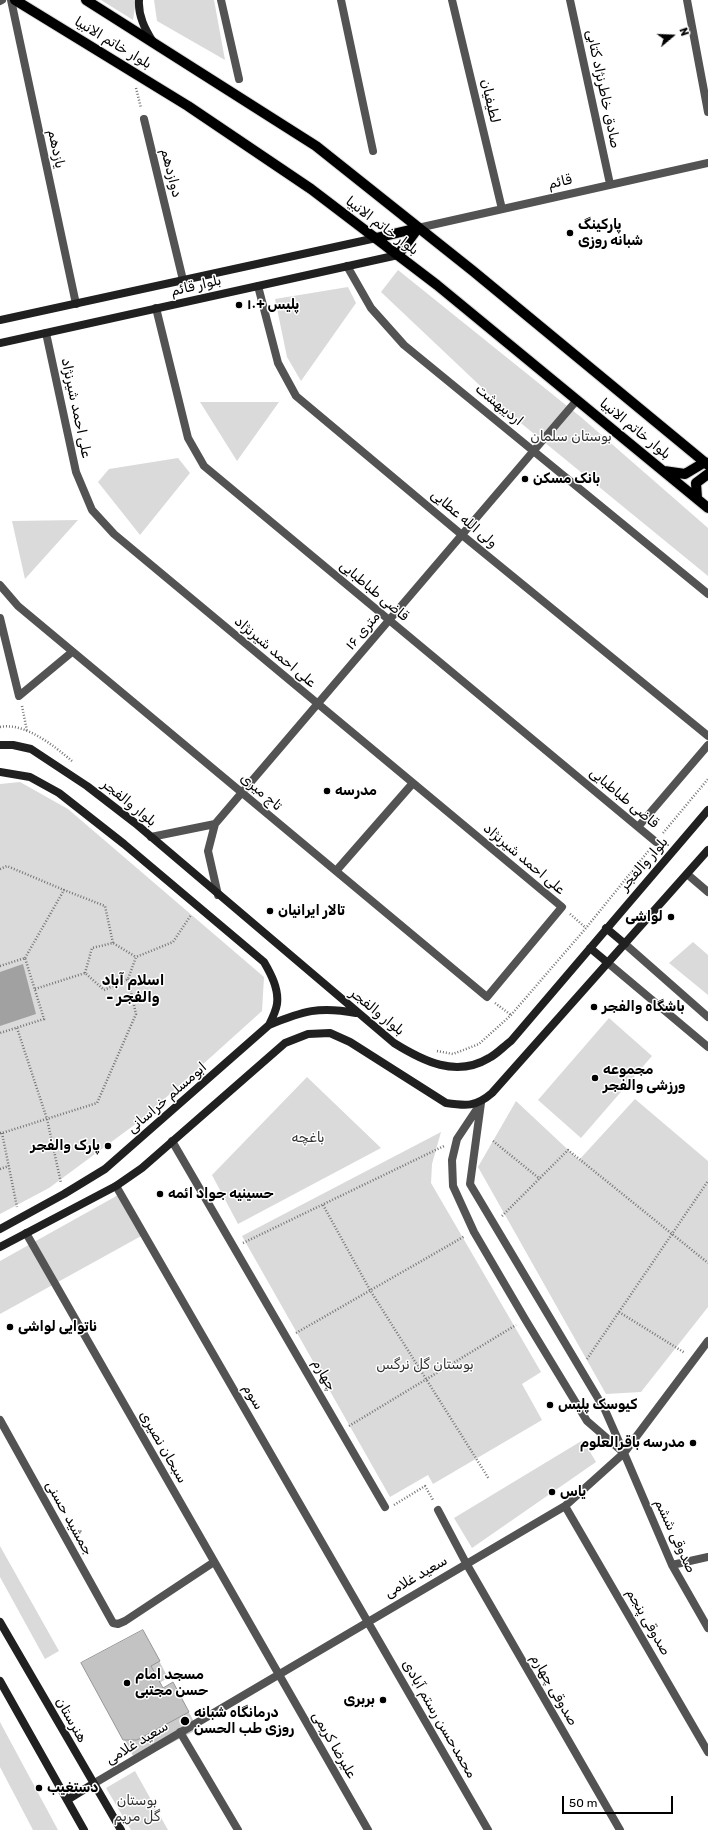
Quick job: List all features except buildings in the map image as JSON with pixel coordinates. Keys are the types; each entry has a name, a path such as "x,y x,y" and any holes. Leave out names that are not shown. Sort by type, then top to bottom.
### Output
{"main road":[{"name":"بلوار خاتم الانبیا","path":"15,0 214,123 311,189 398,255 708,508"},
{"name":"بلوار خاتم الانبیا","path":"86,0 154,45 230,90 316,146 473,271 707,463"},
{"path":"139,0 138,7 141,18 154,45"},
{"path":"376,238 418,228"},
{"path":"398,255 418,228"},
{"name":"بلوار قائم","path":"0,320 376,238"},
{"name":"بلوار قائم","path":"0,343 398,255"},
{"path":"664,471 685,474 707,463"},
{"path":"697,498 696,483 708,474"},
{"name":"بلوار والفجر","path":"0,745 13,745 31,749 87,786 151,837 356,1013 394,1043 422,1060 448,1067 469,1067 490,1058 511,1041 708,810"},
{"path":"0,772 30,777 59,793 124,844 264,962 272,976 276,991 277,1004 269,1025"},
{"path":"0,1247 116,1186 142,1168 285,1043 308,1034 330,1033 350,1042 446,1103 462,1106 481,1103 492,1093 708,850"},
{"path":"606,928 625,944"},
{"path":"590,948 608,963"},
{"name":"ابومسلم خراسانی","path":"0,1229 64,1194 105,1169 269,1025 293,1015 316,1010 334,1009 356,1013"},
{"name":"هنرستان","path":"0,1622 121,1830"},
{"path":"0,1681 84,1830"},
{"path":"67,1800 93,1784"}],"street":[{"name":"یازدهم","path":"11,0 76,304"},
{"path":"221,0 239,79"},
{"path":"341,0 373,151"},
{"name":"لطیفیان","path":"452,0 502,209"},
{"name":"صادق خاطرنژاد کتابی","path":"570,0 610,184"},
{"path":"687,0 708,112"},
{"name":"دوازدهم","path":"144,119 183,280"},
{"name":"قائم","path":"418,228 708,162"},
{"name":"اردیبهشت","path":"348,266 371,308 404,345 708,594"},
{"name":"ولی الله عطایی","path":"258,286 278,363 296,396 462,535 708,736"},
{"name":"قاضی طباطبایی","path":"156,308 188,438 204,466 656,842"},
{"name":"علی احمد شیرنژاد","path":"46,333 76,472 92,510 114,534 562,907"},
{"name":"۱۶ متری","path":"215,824 577,400"},
{"name":"تاج میری","path":"0,585 18,606 72,652 487,997"},
{"path":"0,618 19,696 72,652"},
{"path":"638,827 708,745"},
{"path":"336,871 413,784"},
{"path":"151,837 194,827 215,824 208,851 218,895"},
{"path":"687,874 708,892"},
{"path":"487,997 562,907"},
{"path":"625,944 708,1017"},
{"path":"608,963 708,1047"},
{"path":"481,1103 457,1139 452,1160 453,1186 474,1232 587,1421 624,1453"},
{"name":"صدوقی ششم","path":"481,1103 470,1184 605,1410 672,1566 708,1628"},
{"name":"چهارم","path":"172,1141 385,1507"},
{"name":"سوم","path":"116,1186 367,1621"},
{"name":"سبحان نصیری","path":"26,1233 278,1674"},
{"name":"سعید غلامی","path":"93,1784 564,1506 624,1453 708,1341"},
{"name":"جمشید حسنی","path":"0,1420 113,1623 118,1624 214,1562"},
{"name":"صدوقی پنجم","path":"564,1506 708,1752"},
{"path":"438,1510 466,1563"},
{"path":"672,1566 708,1557"},
{"name":"صدوقی چهارم","path":"466,1563 620,1830"},
{"name":"محمدحسن رستم آبادی","path":"367,1621 488,1830"},
{"name":"علیرضا کریمی","path":"278,1674 368,1830"},
{"path":"180,1732 238,1830"}],"path":[{"path":"133,72 144,119"},
{"path":"19,696 31,749"},
{"path":"0,868 7,866 105,906 113,943"},
{"path":"0,966 25,958 64,890"},
{"path":"20,1219 1,1133 97,1103 136,1014 128,979 136,957 173,942 197,905"},
{"name":"علی احمد شیرنژاد","path":"562,907 586,928"},
{"path":"85,973 92,948 113,943 136,957"},
{"path":"0,1033 44,1019 25,958"},
{"path":"85,973 104,990 128,979"},
{"path":"35,989 85,973"},
{"path":"487,997 510,1015"},
{"path":"17,1028 47,1119 64,1194"},
{"path":"234,1248 436,1151 457,1139"},
{"path":"493,1141 540,1179"},
{"path":"502,1217 568,1150 708,1263"},
{"path":"0,1169 9,1166"},
{"path":"584,1363 708,1181"},
{"path":"323,1205 370,1290 489,1479"},
{"path":"287,1339 462,1237 474,1232"},
{"path":"619,1312 694,1359"},
{"path":"342,1432 525,1319"},
{"path":"385,1507 390,1508 425,1486 428,1488 438,1510"}],"green space":[{"path":"101,0 136,0 133,20"},
{"path":"154,0 214,0 225,60 157,21"},
{"name":"بوستان سلمان","path":"398,270 582,418 708,528 708,576 511,415 381,292"},
{"path":"348,287 356,303 301,381 287,357 275,299"},
{"path":"200,402 279,402 237,461"},
{"path":"178,458 190,473 140,535 98,482 109,469"},
{"path":"78,520 25,579 12,521"},
{"path":"20,782 68,809 264,977 262,1011 141,1120 49,1188 0,1214 0,784"},
{"path":"693,942 708,955 708,995 669,963"},
{"name":"مجموعه ورزشی والفجر","path":"609,1018 652,1056 581,1138 538,1100"},
{"name":"باغچه","path":"307,1077 381,1148 238,1224 212,1175"},
{"path":"635,1099 708,1161 708,1307 641,1392 606,1394 478,1167 516,1101 579,1160"},
{"name":"بوستان گل نرگس","path":"441,1132 432,1164 431,1183 541,1372 522,1384 542,1420 433,1484 428,1475 390,1497 242,1236"},
{"path":"120,1194 143,1235 0,1314 0,1261"},
{"path":"583,1440 596,1462 472,1548 454,1518"},
{"path":"0,1546 59,1651 45,1659 0,1577"},
{"path":"0,1722 58,1830 33,1830 0,1767"},
{"name":"بوستان گل مریم","path":"135,1771 168,1830 131,1830 106,1788"}],"shaded area":[{"path":"23,964 36,1014 0,1026 0,972"}],"place":[{"name":"پارکینگ شبانه روزی","path":"570,233"},
{"name":"پلیس +۱۰","path":"239,305"},
{"name":"بانک مسکن","path":"525,479"},
{"name":"مدرسه","path":"327,791"},
{"name":"تالار ایرانیان","path":"270,911"},
{"name":"لواشی","path":"671,917"},
{"name":"باشگاه والفجر","path":"594,1007"},
{"name":"مجموعه ورزشی والفجر","path":"595,1078"},
{"name":"پارک والفجر","path":"108,1146"},
{"name":"حسینیه جواد ائمه","path":"160,1194"},
{"name":"ناتوایی لواشی","path":"10,1327"},
{"name":"کیوسک پلیس","path":"550,1405"},
{"name":"مدرسه باقرالعلوم","path":"693,1443"},
{"name":"یاس","path":"552,1492"},
{"name":"مسجد امام حسن مجتبی","path":"127,1683"},
{"name":"بربری","path":"383,1700"},
{"name":"درمانگاه شبانه روزی طب الحسن","path":"185,1721"},
{"name":"دستغیب","path":"39,1788"}],"district":[{"name":"اسلام آباد - والفجر","path":"133,990"}]}
